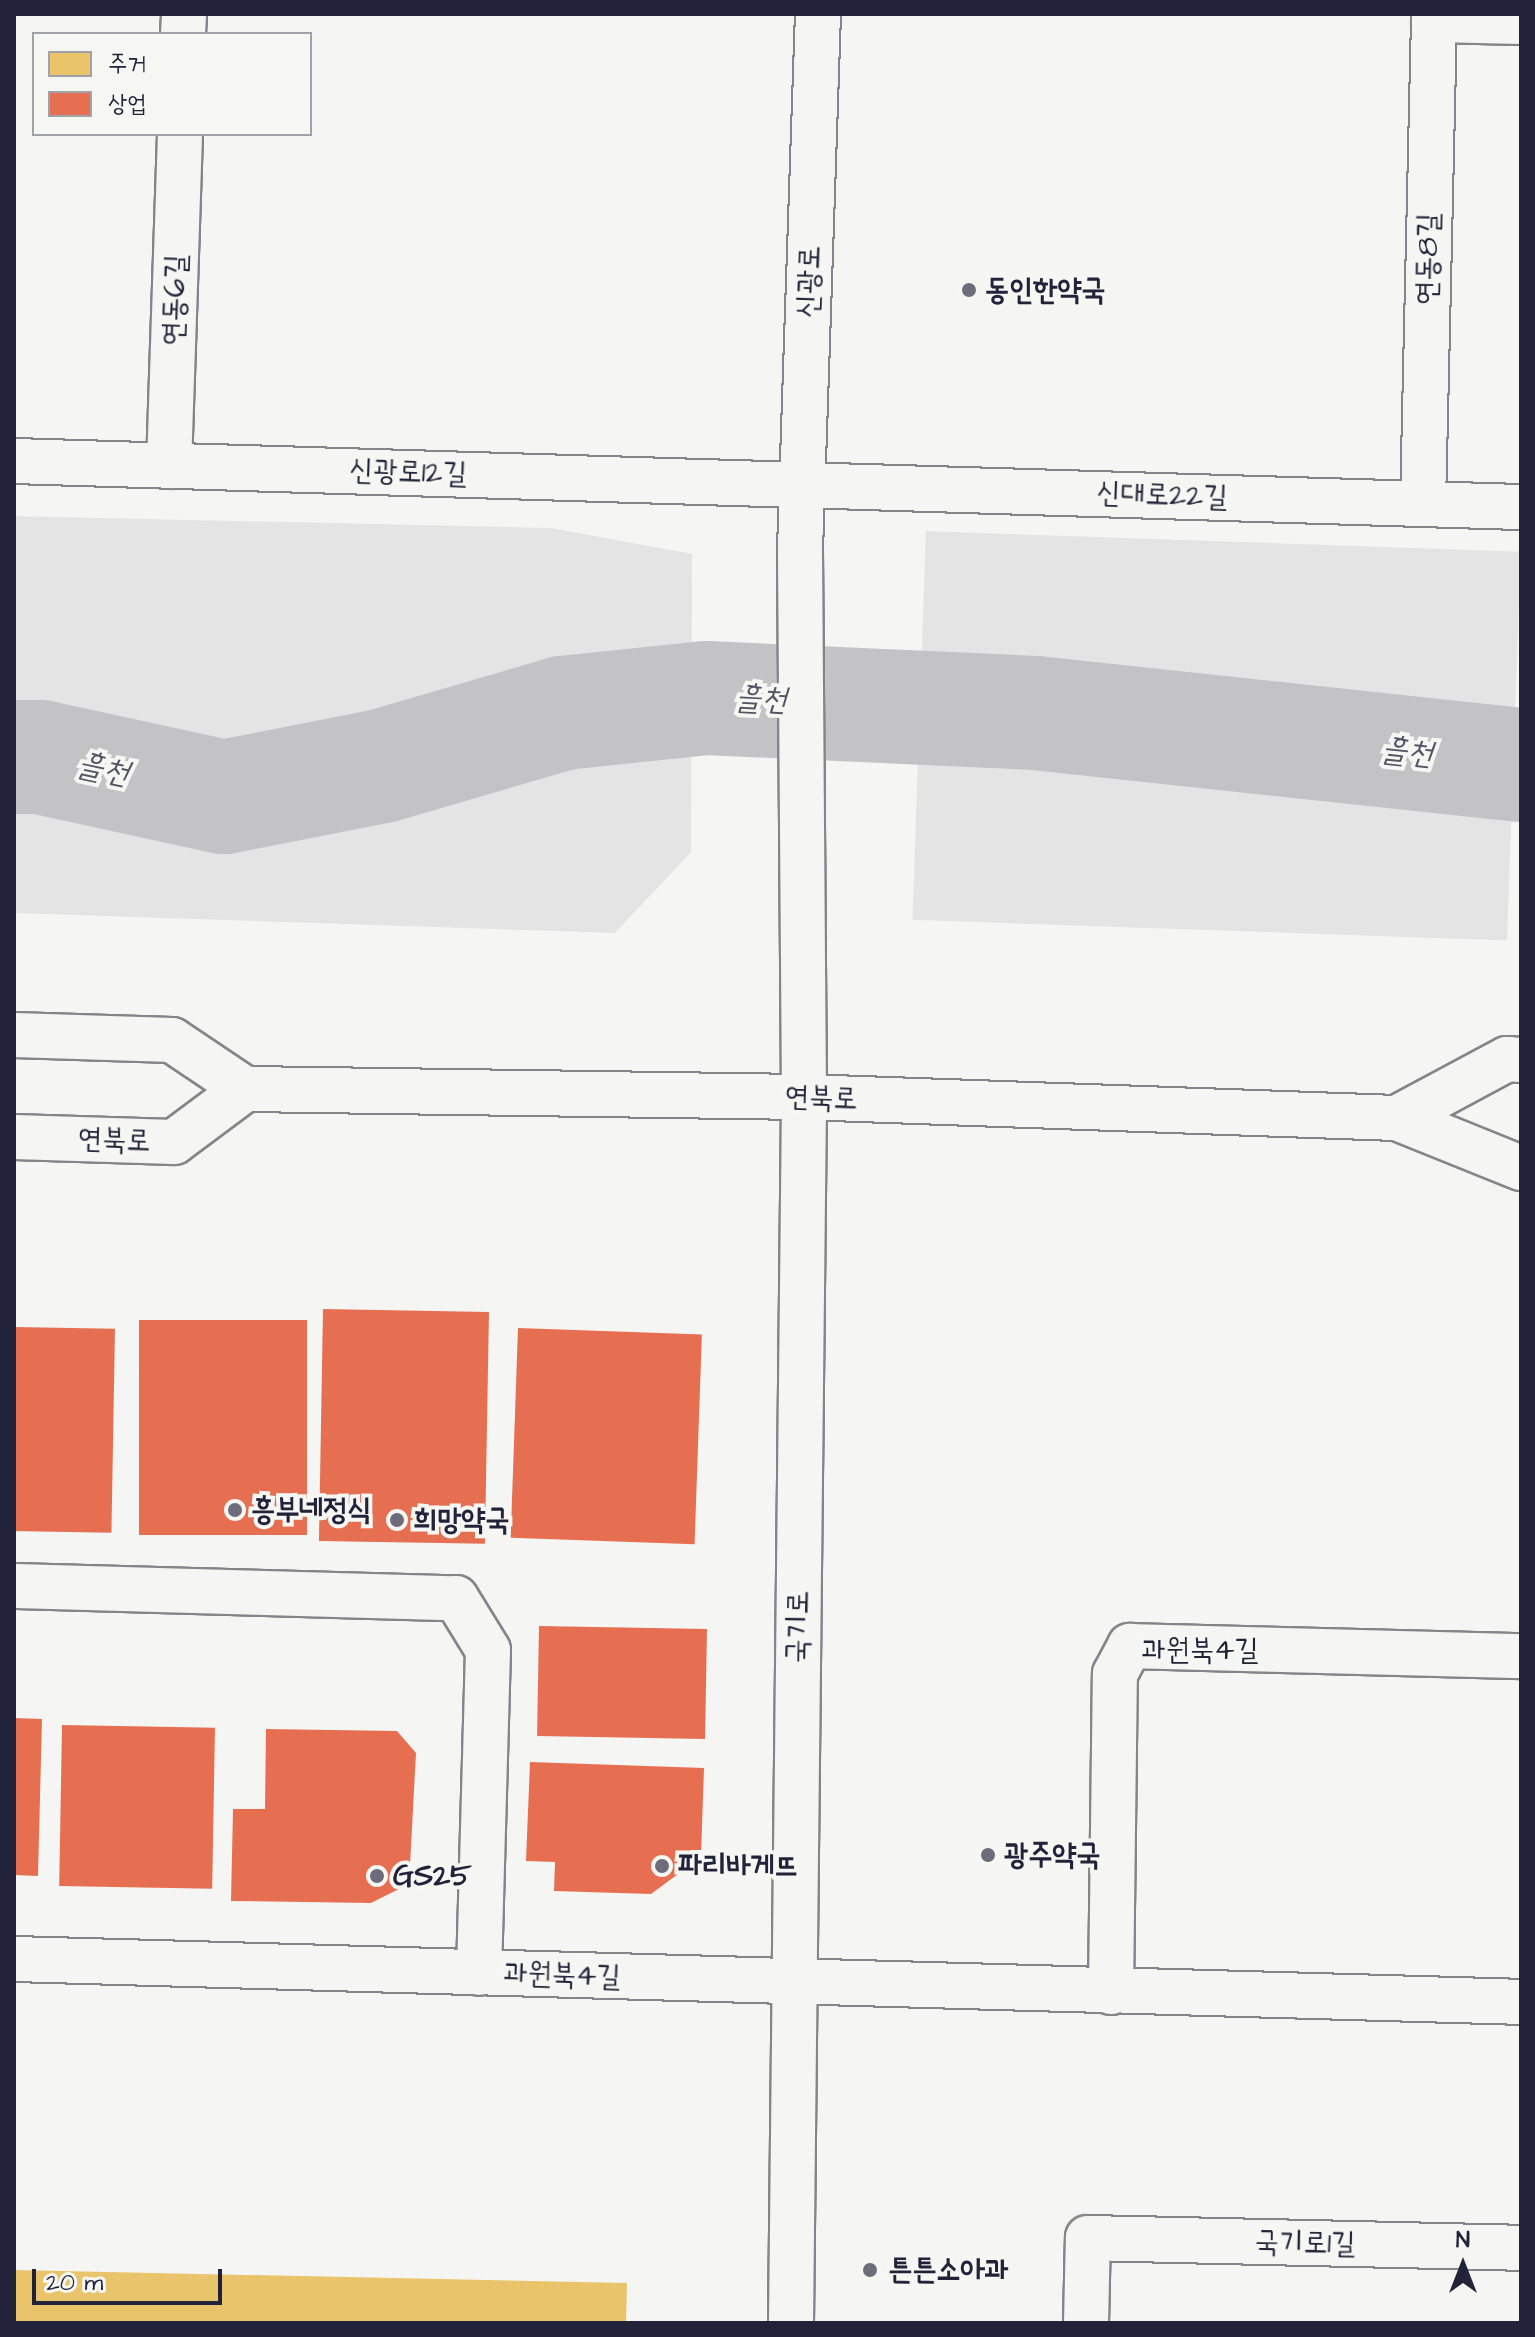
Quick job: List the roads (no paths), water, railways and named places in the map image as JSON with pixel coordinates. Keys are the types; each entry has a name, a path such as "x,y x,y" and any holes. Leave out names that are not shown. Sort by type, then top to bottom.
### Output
{"street":[{"name":"신광로","path":"801,932 800,550 818,14"},
{"path":"1434,17 1521,22"},
{"name":"연동8길","path":"1423,504 1434,17"},
{"name":"연동6길","path":"169,466 180,136"},
{"name":"신광로12길","path":"14,461 802,483"},
{"name":"신대로22길","path":"802,483 1521,507"},
{"name":"국기로","path":"791,2323 804,1097 801,932"},
{"path":"14,1035 172,1040 245,1089"},
{"path":"1397,1118 1507,1059 1521,1060"},
{"name":"연북로","path":"14,1137 174,1142 245,1089 804,1097 1397,1118 1521,1168"},
{"path":"14,1586 456,1598 488,1650 479,1973"},
{"name":"과원북4길","path":"1111,1992 1115,1674 1130,1646 1521,1656"},
{"name":"과원북4길","path":"14,1959 1521,2002"},
{"name":"국기로1길","path":"1086,2323 1088,2238 1521,2248"}],"waterway":[{"name":"흘천","path":"14,757 40,757 224,797 382,766 563,713 706,698 1035,713 1521,765"}],"place":[{"name":"동인한약국","path":"969,290"},
{"name":"흥부네정식","path":"235,1510"},
{"name":"희망약국","path":"397,1520"},
{"name":"광주약국","path":"988,1855"},
{"name":"파리바게뜨","path":"662,1866"},
{"name":"GS25","path":"377,1876"},
{"name":"튼튼소아과","path":"870,2270"}]}
